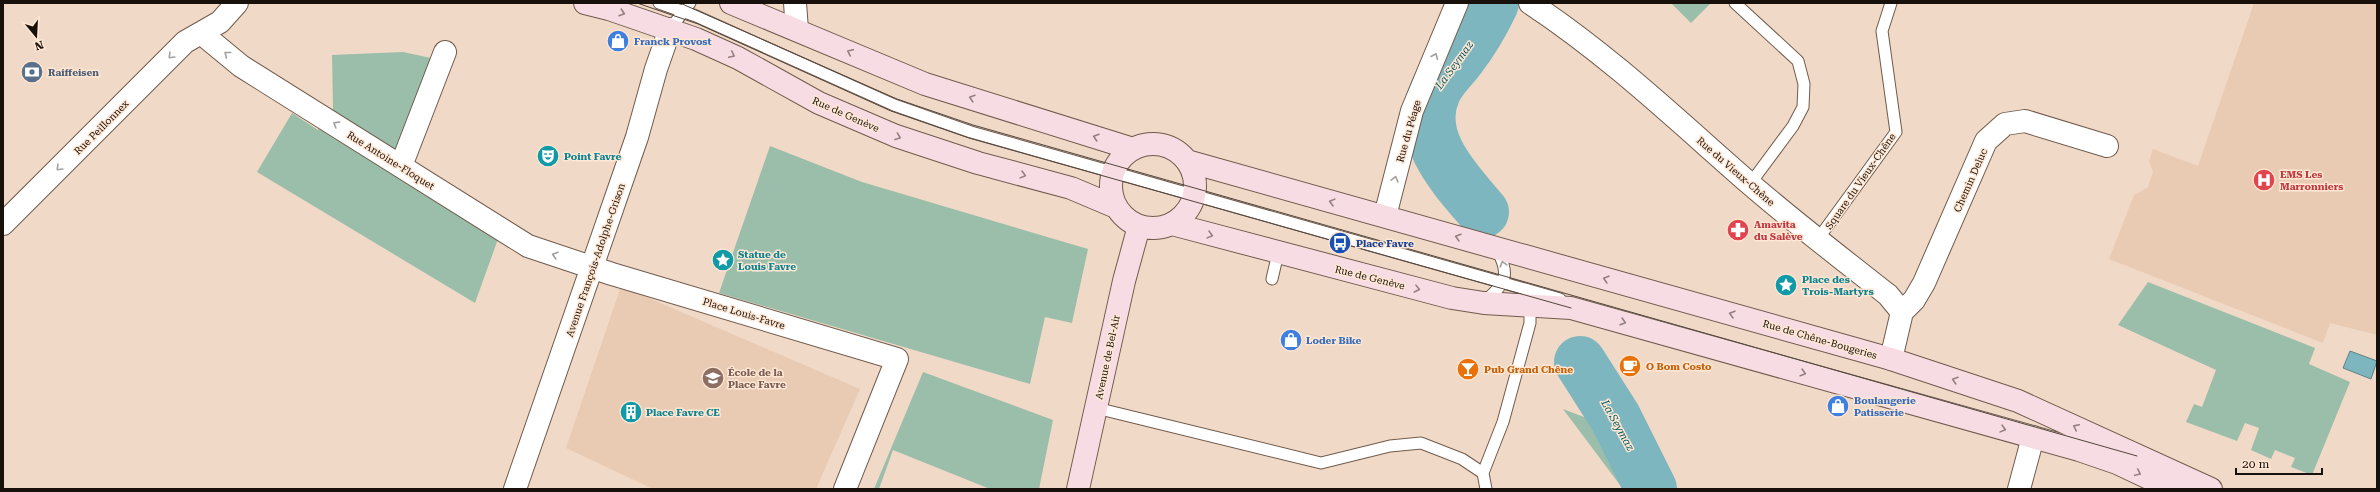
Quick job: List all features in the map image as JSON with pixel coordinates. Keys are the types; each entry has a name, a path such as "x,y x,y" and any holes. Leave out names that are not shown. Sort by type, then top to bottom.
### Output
{"main road":[{"name":"Rue de Genève","path":"585,3 670,29 738,58 819,103 896,136 978,163 1071,188 1116,207 1128,220 1139,226 1158,228 1172,224 1278,254 1452,298 1484,303 1530,304 1572,308 2117,463 2172,489"},
{"path":"731,3 925,84 1133,149"},
{"path":"1116,207 1112,196 1111,183 1113,172 1120,159 1133,149 1143,145 1157,144 1171,148 1187,161 1495,247"},
{"path":"1172,224 1182,217 1190,208 1194,195 1194,176 1187,161"},
{"name":"Avenue de Bel-Air","path":"1078,489 1124,281 1139,226"},
{"name":"Rue de Chêne-Bougeries","path":"1495,247 1890,359 2018,401 2211,489"}],"street":[{"name":"Rue Peillonnex","path":"3,224 185,42 220,22 237,3"},
{"path":"795,3 797,30"},
{"name":"Rue du Péage","path":"1385,216 1412,111 1457,3"},
{"name":"Rue du Vieux-Chêne","path":"1530,3 1562,24 1606,59 1750,184 1888,295 1902,312"},
{"name":"Avenue François-Adolphe-Grison","path":"515,489 637,137 656,69 670,29"},
{"name":"Rue Antoine-Floquet","path":"201,33 242,66 528,246 592,267"},
{"path":"402,166 445,52"},
{"name":"Chemin Deluc","path":"1902,312 1914,300 1924,284 1986,141 2005,124 2025,121 2107,146"},
{"name":"Place Louis-Favre","path":"592,267 897,359 845,489"},
{"path":"1890,359 1902,312"},
{"path":"2019,489 2040,440"}],"lane":[{"path":"659,3 687,7 894,105 971,132 1504,282 1561,300 1572,308"},
{"path":"1735,3 1798,61 1804,84 1803,107 1793,126 1750,184"},
{"name":"Square du Vieux-Chêne","path":"1818,239 1896,132 1882,31 1891,3"},
{"path":"670,29 687,7"},
{"path":"1484,303 1504,282 1505,264 1495,247"},
{"path":"1272,279 1278,254"},
{"path":"1486,489 1483,473 1503,422 1530,323 1530,304"},
{"path":"1096,408 1321,463 1390,446 1421,443 1462,460 1483,473"},
{"path":"2040,440 2137,456"}],"shaded area":[{"name":"EMS Les Marronniers","path":"2254,3 2377,3 2377,335 2330,323 2323,343 2109,259 2134,195 2148,187 2153,172 2149,161 2153,149 2198,166"},
{"name":"École de la Place Favre","path":"621,286 860,389 816,489 653,489 566,448"}],"green space":[{"path":"1671,3 1711,3 1691,23"},
{"path":"403,52 450,62 401,180 498,239 475,303 257,172 292,113 318,130 333,108 332,55"},
{"path":"770,146 862,182 1088,249 1072,323 1045,317 1030,384 719,293"},
{"path":"2148,282 2315,348 2309,364 2350,382 2312,475 2291,467 2295,458 2275,450 2271,459 2251,450 2259,428 2245,423 2237,441 2186,422 2194,404 2202,407 2216,370 2118,325"},
{"path":"923,372 1053,420 1039,489 990,489 893,450 879,489 874,489"},
{"path":"1563,409 1602,424 1642,489 1623,489"}],"water":[{"path":"2350,351 2377,361 2371,379 2343,368"}],"waterway":[{"name":"La Seymaz","path":"1483,212 1450,172 1441,157 1434,142 1430,126 1430,109 1437,87 1469,45 1493,3"},
{"name":"La Seymaz","path":"1580,362 1615,417 1651,489"}],"tram line":[{"path":"637,3 698,24 891,111 969,138 1571,308"},
{"path":"680,3 897,99 973,125 2137,456"}],"place":[{"name":"Franck Provost","path":"618,41"},
{"name":"Raiffeisen","path":"32,72"},
{"name":"Point Favre","path":"548,156"},
{"name":"EMS Les Marronniers","path":"2264,180"},
{"name":"Amavita du Salève","path":"1738,230"},
{"name":"Place Favre","path":"1340,243"},
{"name":"Statue de Louis Favre","path":"723,260"},
{"name":"Place des Trois-Martyrs","path":"1786,285"},
{"name":"Loder Bike","path":"1291,340"},
{"name":"O Bom Costo","path":"1630,366"},
{"name":"Pub Grand Chêne","path":"1468,369"},
{"name":"École de la Place Favre","path":"713,378"},
{"name":"Boulangerie Patisserie","path":"1838,406"},
{"name":"Place Favre CE","path":"631,412"}]}
